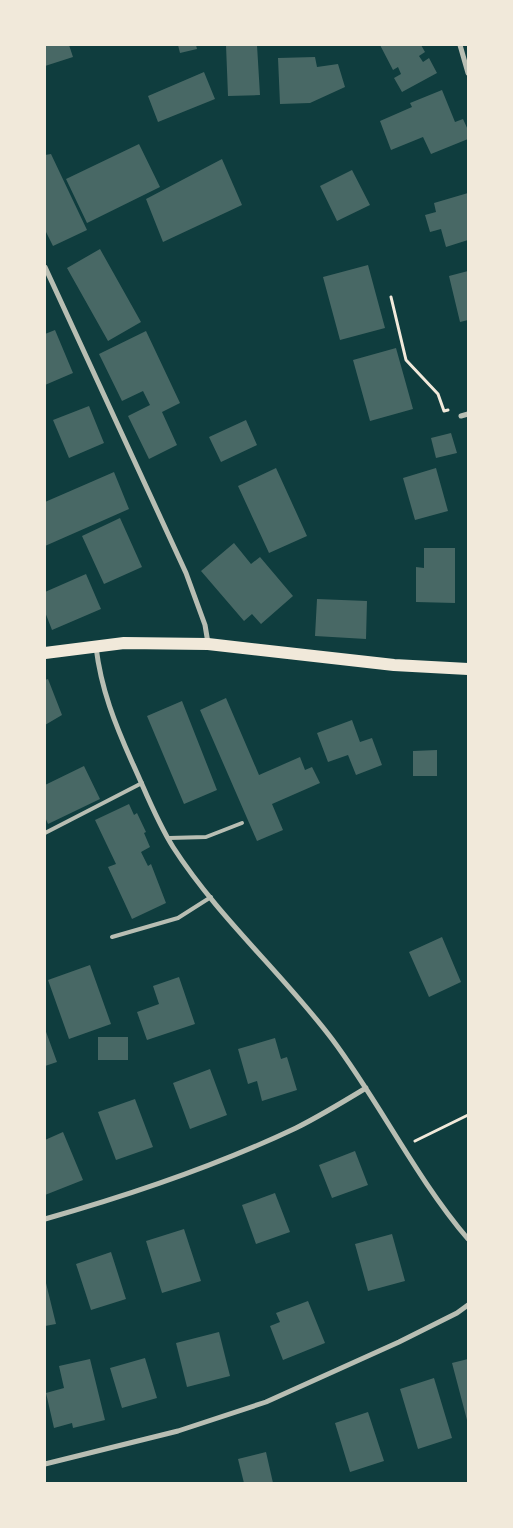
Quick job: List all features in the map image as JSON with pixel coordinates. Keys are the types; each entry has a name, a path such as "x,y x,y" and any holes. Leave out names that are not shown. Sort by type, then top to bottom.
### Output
{"main road":[{"path":"45,653 132,643 208,644 394,665 468,669"}],"street":[{"path":"460,45 468,73"},
{"path":"45,267 186,574 205,625 208,644"},
{"path":"461,416 468,414"},
{"path":"96,647 99,677 107,701 142,783 169,838 212,897 306,1005 366,1088 440,1203 468,1239"},
{"path":"45,1219 137,1190 257,1145 298,1127 366,1088"},
{"path":"45,1464 178,1431 266,1402 399,1342 457,1313 468,1305"}],"lane":[{"path":"45,833 142,783"},
{"path":"169,838 206,838 242,823"},
{"path":"112,937 178,918 212,897"}],"path":[{"path":"391,297 406,360 438,394 444,411 452,409"},
{"path":"404,1146 468,1115"}],"building":[{"path":"45,45 69,45 73,57 45,66"},
{"path":"178,45 196,45 197,49 180,53"},
{"path":"226,45 257,45 260,95 228,96"},
{"path":"380,45 421,45 425,52 419,56 423,62 429,58 437,73 402,92 394,78 401,74 398,67 393,70"},
{"path":"315,57 317,67 338,64 345,87 310,103 280,104 278,58"},
{"path":"204,72 215,99 158,122 148,96"},
{"path":"442,90 455,122 463,119 468,130 468,139 431,154 423,137 391,150 380,121 412,107 410,103"},
{"path":"139,144 160,187 87,223 66,179"},
{"path":"51,154 87,230 53,246 45,230 45,155"},
{"path":"222,159 242,205 163,242 146,199"},
{"path":"352,170 370,205 337,221 320,186"},
{"path":"468,193 468,240 446,247 441,229 430,232 425,215 436,212 434,203"},
{"path":"100,249 141,322 108,341 67,268"},
{"path":"368,265 385,328 340,340 323,277"},
{"path":"468,271 468,320 460,322 449,276"},
{"path":"55,330 73,373 45,385 45,334"},
{"path":"146,331 180,403 162,412 177,445 149,459 128,416 150,405 143,391 122,401 99,354"},
{"path":"396,348 413,409 370,421 353,360"},
{"path":"89,406 104,443 69,458 53,420"},
{"path":"246,420 257,445 221,462 209,437"},
{"path":"451,433 457,453 436,458 431,438"},
{"path":"276,468 307,536 269,553 238,486"},
{"path":"436,468 448,511 415,520 403,478"},
{"path":"114,472 129,509 45,546 45,502"},
{"path":"120,518 142,567 104,584 82,536"},
{"path":"234,543 251,564 260,557 293,596 261,624 252,614 244,621 201,571"},
{"path":"424,548 455,548 455,603 416,602 416,567 424,568"},
{"path":"86,574 101,609 52,630 45,612 45,592"},
{"path":"317,599 367,601 366,639 315,636"},
{"path":"48,679 62,715 45,725 45,680"},
{"path":"226,698 259,775 300,757 305,770 312,767 320,783 272,804 283,830 257,841 200,710"},
{"path":"182,701 217,790 184,804 147,716"},
{"path":"352,720 360,742 372,738 382,765 356,775 348,755 328,762 317,733"},
{"path":"437,750 437,776 413,776 413,751"},
{"path":"84,766 100,799 48,824 45,817 45,785"},
{"path":"129,804 134,815 137,813 146,832 144,833 150,847 141,852 148,866 151,864 166,903 132,919 108,867 116,864 95,820"},
{"path":"442,937 461,982 429,997 409,952"},
{"path":"90,965 111,1024 69,1039 48,980"},
{"path":"179,977 195,1024 147,1040 137,1012 159,1004 153,986"},
{"path":"45,1029 57,1062 45,1066"},
{"path":"98,1037 128,1037 128,1060 98,1060"},
{"path":"275,1038 281,1059 287,1057 297,1090 262,1101 257,1081 248,1084 238,1049"},
{"path":"210,1069 227,1115 190,1129 173,1083"},
{"path":"135,1099 153,1147 116,1160 98,1112"},
{"path":"63,1132 83,1180 45,1195 45,1140"},
{"path":"355,1151 368,1185 332,1198 319,1165"},
{"path":"275,1193 290,1232 256,1244 242,1205"},
{"path":"184,1229 201,1281 162,1293 146,1241"},
{"path":"392,1234 405,1281 368,1291 355,1244"},
{"path":"111,1252 126,1299 91,1310 76,1264"},
{"path":"45,1279 56,1324 45,1326"},
{"path":"308,1301 325,1343 283,1360 270,1326 280,1322 276,1313"},
{"path":"219,1332 230,1376 187,1387 176,1343"},
{"path":"145,1358 157,1398 122,1408 110,1368"},
{"path":"90,1359 105,1420 73,1428 72,1423 54,1428 46,1393 64,1388 59,1366"},
{"path":"468,1359 468,1420 467,1420 452,1363"},
{"path":"434,1378 452,1438 418,1449 400,1389"},
{"path":"368,1412 384,1461 350,1472 335,1423"},
{"path":"266,1452 273,1483 244,1483 238,1459"}]}
